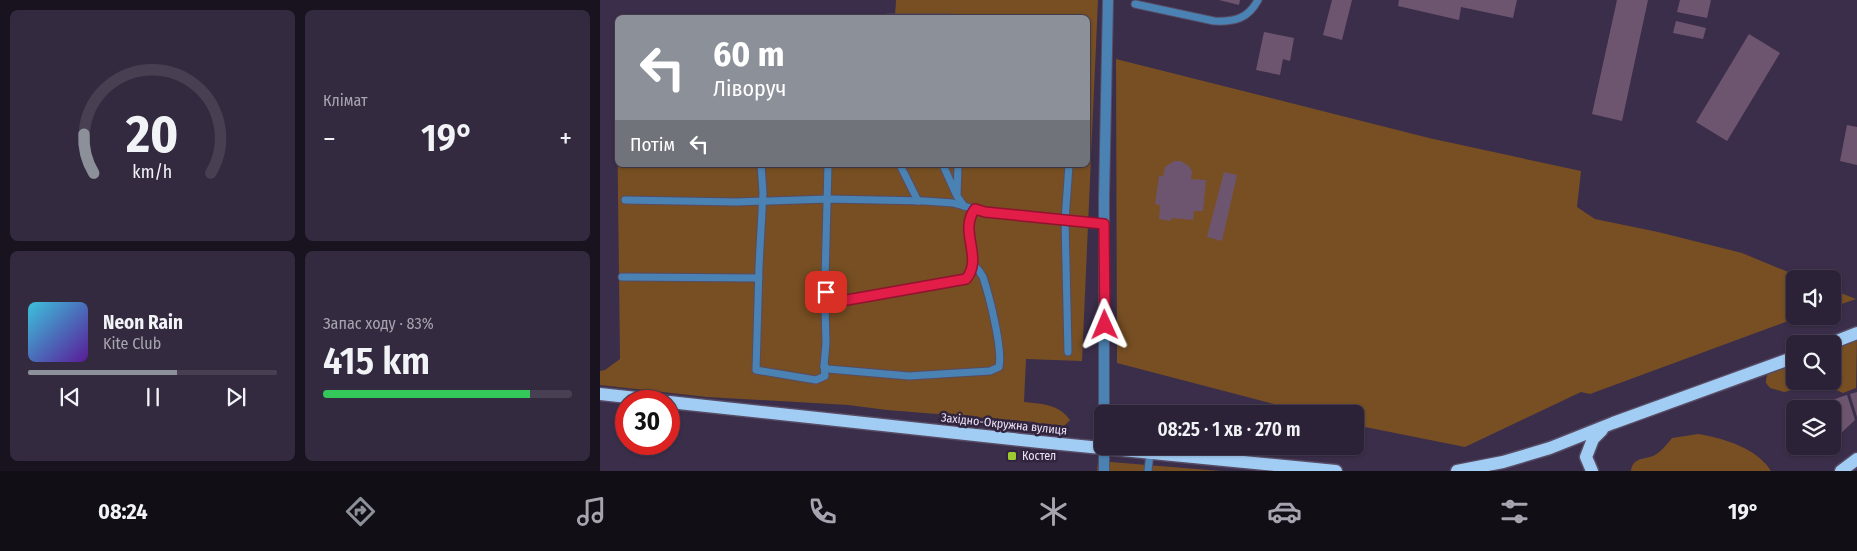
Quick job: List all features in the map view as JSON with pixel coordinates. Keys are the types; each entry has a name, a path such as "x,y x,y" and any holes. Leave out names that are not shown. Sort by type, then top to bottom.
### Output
{"main road":[{"path":"1841,339 1857,333"},
{"path":"1457,471 1503,462 1550,448 1626,418 1786,360"},
{"path":"600,394 615,396"},
{"name":"Західно-Окружна вулиця","path":"680,403 1094,446"},
{"path":"1592,471 1586,457 1593,440 1601,430 1626,418"},
{"path":"1167,455 1289,469 1336,471"},
{"path":"1841,471 1857,459"}],"street":[{"path":"1104,405 1104,224 1108,0"},
{"path":"1104,455 1104,471"}],"lane":[{"path":"1135,4 1225,22 1243,18 1254,8 1258,0"},
{"path":"762,167 756,370 816,380 825,376 825,306 831,299"},
{"path":"828,167 825,280 826,292 831,299"},
{"path":"901,167 918,201"},
{"path":"944,167 964,206"},
{"path":"958,167 958,196"},
{"path":"1068,352 1065,220 1069,167"},
{"path":"625,200 736,202 828,198 918,201 953,203 985,212 1104,224"},
{"path":"831,299 847,300 966,279 974,265 968,228 971,215 975,209"},
{"path":"824,366 828,369 909,376 990,371 999,366 998,344 989,299 983,276 974,265"},
{"path":"622,277 758,278"},
{"path":"1148,471 1150,455"}],"shaded area":[{"path":"896,0 1098,0 1082,361 1026,359 1024,402 1044,404 1061,411 1070,420 1063,427 1036,426 1035,422 848,405 707,397 680,394 680,390 645,390 600,385 600,371 605,370 620,359 618,167 1090,167 1090,15 895,15"},
{"path":"1116,59 1429,138 1581,171 1577,207 1595,219 1658,232 1742,253 1786,271 1786,322 1590,394 1581,392 1465,447 1364,427 1364,405 1278,405 1117,363"},
{"path":"1841,293 1856,299 1841,304"},
{"path":"1857,338 1856,388 1843,393 1836,390 1841,390 1841,344"},
{"path":"1786,364 1786,390 1792,390 1784,392 1770,388 1766,383 1766,378 1771,370"},
{"path":"1698,434 1739,445 1757,456 1771,471 1631,471 1632,466 1638,460 1658,453 1672,438"},
{"path":"1098,461 1221,471 1097,471"}],"building":[{"path":"1219,0 1240,0 1239,5"},
{"path":"1332,0 1352,0 1342,40 1323,35"},
{"path":"1399,0 1517,0 1513,18 1461,7 1459,20 1398,6"},
{"path":"1617,0 1648,0 1622,121 1592,114"},
{"path":"1680,0 1711,0 1707,18 1677,12"},
{"path":"1676,21 1706,28 1703,39 1673,33"},
{"path":"1264,32 1294,38 1290,61 1283,59 1280,75 1256,70"},
{"path":"1749,34 1780,53 1727,141 1696,122"},
{"path":"1847,125 1857,127 1857,165 1840,161"},
{"path":"1174,161 1181,161 1190,167 1192,172 1191,179 1206,180 1203,211 1194,211 1193,220 1171,218 1171,221 1159,219 1160,205 1155,204 1159,176 1163,176 1165,167"},
{"path":"1224,172 1237,175 1222,241 1207,237"},
{"path":"1857,392 1857,417 1850,394"},
{"path":"1847,395 1855,420 1841,433 1841,400 1832,400"}],"place":[{"name":"Костел","path":"1012,456"}],"route":[{"path":"826,292 831,299 847,300 966,279 974,265 968,228 971,215 975,209 985,212 1104,224 1105,325"}]}
